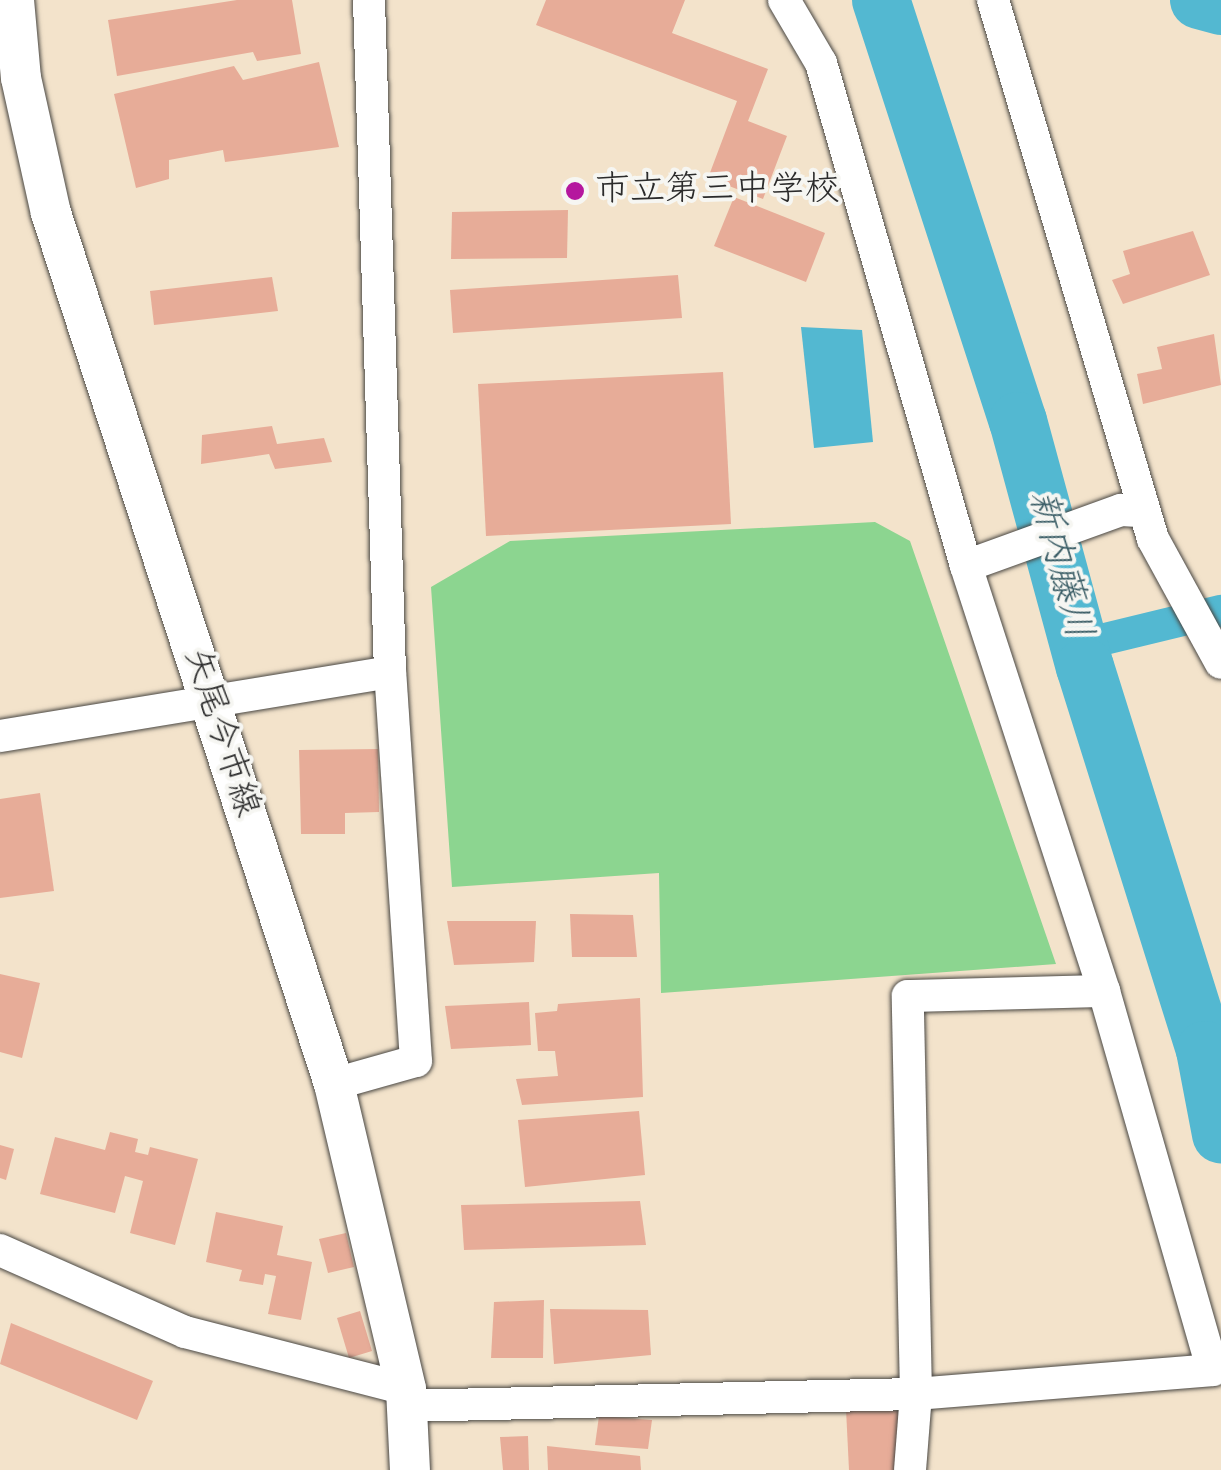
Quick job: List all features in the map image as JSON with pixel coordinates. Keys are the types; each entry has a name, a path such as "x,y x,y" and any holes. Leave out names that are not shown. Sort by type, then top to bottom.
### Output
{"main road":[{"name":"矢尾今市線","path":"14,0 22,78 51,213 334,1084 406,1398 410,1470"}],"street":[{"path":"334,1084 416,1060 390,672 369,0"},
{"path":"0,1250 185,1332 406,1398 916,1394 1213,1370 1104,992 821,63 784,0"},
{"path":"992,0 1132,510 1221,663"},
{"path":"973,563 1132,510"},
{"path":"0,736 390,672"},
{"path":"910,1470 916,1394 908,996 1104,992"}],"green space":[{"path":"875,522 910,541 1056,964 661,993 659,873 452,887 431,587 510,541"}],"water":[{"path":"801,327 862,330 873,442 814,448"}],"building":[{"path":"237,0 292,0 301,54 257,61 253,52 117,76 108,20"},
{"path":"546,0 685,0 672,33 768,69 748,121 787,136 763,199 708,178 737,101 536,25"},
{"path":"319,62 339,147 225,162 223,150 169,160 169,179 136,188 114,94 234,66 243,80"},
{"path":"734,197 825,233 806,282 714,246"},
{"path":"568,210 567,258 451,259 452,212"},
{"path":"1193,231 1210,275 1123,304 1112,280 1130,274 1123,251"},
{"path":"678,275 682,318 453,333 450,290"},
{"path":"272,277 278,311 154,325 150,291"},
{"path":"1214,334 1221,385 1143,404 1137,374 1162,369 1157,347"},
{"path":"723,372 731,524 486,536 478,384"},
{"path":"272,426 277,444 324,438 332,462 275,469 269,454 201,464 202,435"},
{"path":"378,749 379,812 345,813 345,834 301,834 299,750"},
{"path":"40,793 54,891 0,898 0,799"},
{"path":"570,914 633,915 637,957 572,957"},
{"path":"447,921 536,921 534,962 454,965"},
{"path":"0,974 40,983 22,1058 0,1052"},
{"path":"640,998 643,1097 522,1105 516,1079 558,1076 555,1051 538,1051 535,1013 557,1011 558,1004"},
{"path":"529,1002 531,1045 451,1049 445,1006"},
{"path":"639,1111 645,1175 525,1187 518,1120"},
{"path":"110,1132 138,1139 135,1152 148,1155 150,1147 198,1159 175,1245 130,1233 143,1181 125,1176 115,1213 40,1194 55,1137 105,1150"},
{"path":"0,1145 14,1149 6,1180 0,1178"},
{"path":"640,1201 646,1245 464,1250 461,1205"},
{"path":"216,1212 283,1226 277,1255 312,1262 301,1320 268,1314 276,1276 265,1274 263,1285 239,1281 242,1270 206,1262"},
{"path":"346,1233 354,1267 328,1273 319,1239"},
{"path":"544,1300 543,1358 491,1358 494,1302"},
{"path":"550,1309 648,1310 651,1355 554,1364"},
{"path":"360,1311 372,1351 349,1358 337,1318"},
{"path":"11,1323 153,1381 137,1420 0,1364"},
{"path":"846,1409 900,1411 895,1470 849,1470"},
{"path":"599,1416 652,1420 648,1449 595,1445"},
{"path":"528,1436 529,1470 503,1470 500,1437"},
{"path":"547,1446 640,1456 641,1470 548,1470"}],"waterway":[{"name":"新内藤川","path":"881,0 1018,421 1085,667 1205,1050 1221,1134"},
{"path":"1199,0 1221,6"},
{"path":"1080,645 1221,611"}],"place":[{"name":"市立第三中学校","path":"575,191"}]}
